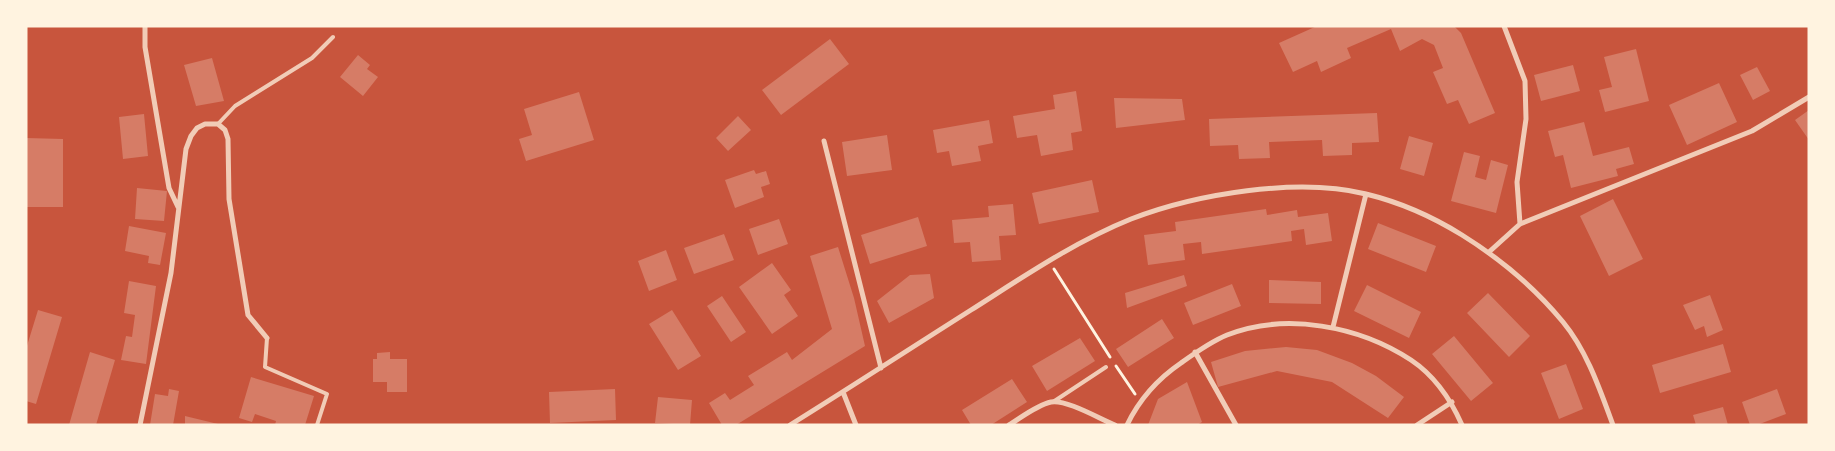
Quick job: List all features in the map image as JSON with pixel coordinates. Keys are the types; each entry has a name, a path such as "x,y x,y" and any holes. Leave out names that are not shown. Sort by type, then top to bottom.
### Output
{"street":[{"path":"145,26 145,47 169,188 178,207"},
{"path":"1504,26 1525,81 1526,119 1517,182 1520,224"},
{"path":"1489,252 1520,224 1752,131 1809,97"},
{"path":"140,425 171,272 186,149 191,136 197,128 205,124 218,124 225,130 228,140 229,199 248,315 267,338"},
{"path":"824,142 881,368"},
{"path":"790,425 1049,260 1131,219 1175,204 1226,193 1323,188 1366,194 1436,218 1489,252 1528,286 1564,323 1595,376 1613,425"},
{"path":"1333,327 1366,194"},
{"path":"1127,425 1142,402 1165,374 1196,352 1227,335 1259,327 1292,324 1333,327 1376,340 1413,361 1436,382 1452,402 1462,425"},
{"path":"1196,352 1236,425"},
{"path":"843,392 856,425"},
{"path":"1009,425 1039,407 1053,402 1063,403 1114,425"},
{"path":"1417,425 1452,402"}],"lane":[{"path":"218,124 235,106 312,58 333,37"},
{"path":"267,338 265,367 327,394 317,425"},
{"path":"1053,402 1106,367"}],"path":[{"path":"1049,260 1128,386 1142,402"}],"building":[{"path":"1317,26 1454,26 1461,33 1495,113 1469,124 1458,100 1447,104 1433,72 1443,68 1434,45 1422,39 1400,51 1391,29 1347,48 1351,58 1321,72 1317,61 1293,72 1279,43"},
{"path":"830,39 849,64 781,115 762,90"},
{"path":"1636,49 1649,101 1605,112 1599,90 1612,87 1604,57"},
{"path":"358,55 370,65 367,69 378,77 363,96 340,77"},
{"path":"212,58 224,101 196,106 184,65"},
{"path":"1573,65 1580,91 1541,101 1534,75"},
{"path":"1757,67 1770,91 1753,100 1740,75"},
{"path":"1719,83 1737,122 1687,145 1669,105"},
{"path":"1076,91 1082,131 1071,133 1073,150 1041,156 1037,135 1017,138 1013,116 1055,109 1053,95"},
{"path":"579,92 594,140 526,161 519,139 532,135 524,109"},
{"path":"1114,98 1182,99 1185,120 1116,128"},
{"path":"1809,110 1809,140 1795,120"},
{"path":"1377,113 1379,142 1352,143 1352,155 1323,156 1322,140 1269,142 1270,158 1239,159 1238,145 1210,146 1209,119"},
{"path":"144,114 148,156 123,159 119,117"},
{"path":"738,116 751,130 728,151 716,138"},
{"path":"989,120 993,143 978,146 981,161 952,166 949,151 937,153 933,130"},
{"path":"1584,122 1593,156 1629,147 1634,164 1616,169 1618,176 1571,188 1563,155 1555,157 1548,131"},
{"path":"887,135 892,170 847,176 842,142"},
{"path":"1409,136 1433,143 1424,176 1400,169"},
{"path":"26,138 63,139 63,207 26,207"},
{"path":"1464,152 1480,156 1475,177 1486,180 1491,160 1508,165 1496,213 1451,201"},
{"path":"754,170 756,174 766,171 770,184 761,187 764,197 735,208 725,180"},
{"path":"1092,180 1099,212 1039,224 1032,193"},
{"path":"137,188 167,191 164,221 135,219"},
{"path":"1613,199 1643,259 1609,276 1580,216"},
{"path":"1013,204 1016,235 999,236 1001,260 972,262 970,242 954,243 952,220 989,217 988,206"},
{"path":"1266,209 1267,215 1297,210 1298,217 1328,213 1332,241 1306,245 1304,229 1291,231 1292,241 1202,254 1201,242 1183,244 1185,260 1148,265 1144,235 1176,231 1175,222"},
{"path":"918,217 927,246 870,264 861,235"},
{"path":"779,219 788,244 758,255 749,229"},
{"path":"1378,223 1436,246 1426,272 1368,249"},
{"path":"129,226 166,233 160,265 148,263 149,256 125,251"},
{"path":"724,234 734,260 694,274 684,248"},
{"path":"838,247 854,298 865,346 736,425 722,425 709,403 725,393 730,400 754,385 748,376 787,352 792,360 832,329 810,256"},
{"path":"666,250 677,280 649,291 638,261"},
{"path":"772,263 791,290 784,295 798,316 772,334 739,287"},
{"path":"930,274 934,298 889,323 877,301 910,275"},
{"path":"1184,275 1187,286 1127,308 1125,293"},
{"path":"1269,280 1321,282 1321,304 1269,303"},
{"path":"129,281 156,286 146,364 121,360 126,336 132,337 135,315 124,313"},
{"path":"1232,284 1241,306 1193,325 1184,303"},
{"path":"1367,285 1421,312 1409,338 1354,311"},
{"path":"1488,293 1530,336 1509,357 1467,313"},
{"path":"1710,295 1723,330 1707,337 1704,326 1695,330 1683,305"},
{"path":"722,296 746,332 731,342 707,306"},
{"path":"38,310 62,317 36,404 26,401 26,349"},
{"path":"672,310 701,356 678,370 649,324"},
{"path":"1162,319 1174,338 1128,367 1116,349"},
{"path":"1454,336 1493,383 1471,401 1432,354"},
{"path":"1080,338 1095,361 1047,391 1032,366"},
{"path":"1723,344 1731,372 1660,393 1652,365"},
{"path":"1286,347 1317,350 1352,363 1376,376 1404,397 1388,418 1332,382 1277,371 1218,387 1211,362 1245,351"},
{"path":"90,352 115,360 96,425 69,425"},
{"path":"390,352 390,359 407,359 407,392 387,392 387,382 373,382 373,359 377,359 377,353"},
{"path":"1566,364 1583,409 1559,419 1541,373"},
{"path":"251,377 314,396 305,425 275,425 276,421 255,414 252,422 239,418"},
{"path":"1012,379 1027,402 991,425 971,425 962,410"},
{"path":"1187,382 1202,422 1197,425 1148,425 1158,399"},
{"path":"169,389 179,391 173,425 150,425 155,394 168,396"},
{"path":"615,389 616,420 550,423 549,392"},
{"path":"1777,389 1786,414 1757,425 1750,425 1742,402"},
{"path":"658,397 692,400 690,425 655,423"},
{"path":"1723,407 1728,425 1696,425 1693,415"},
{"path":"185,416 218,424 218,425 185,425"}]}
